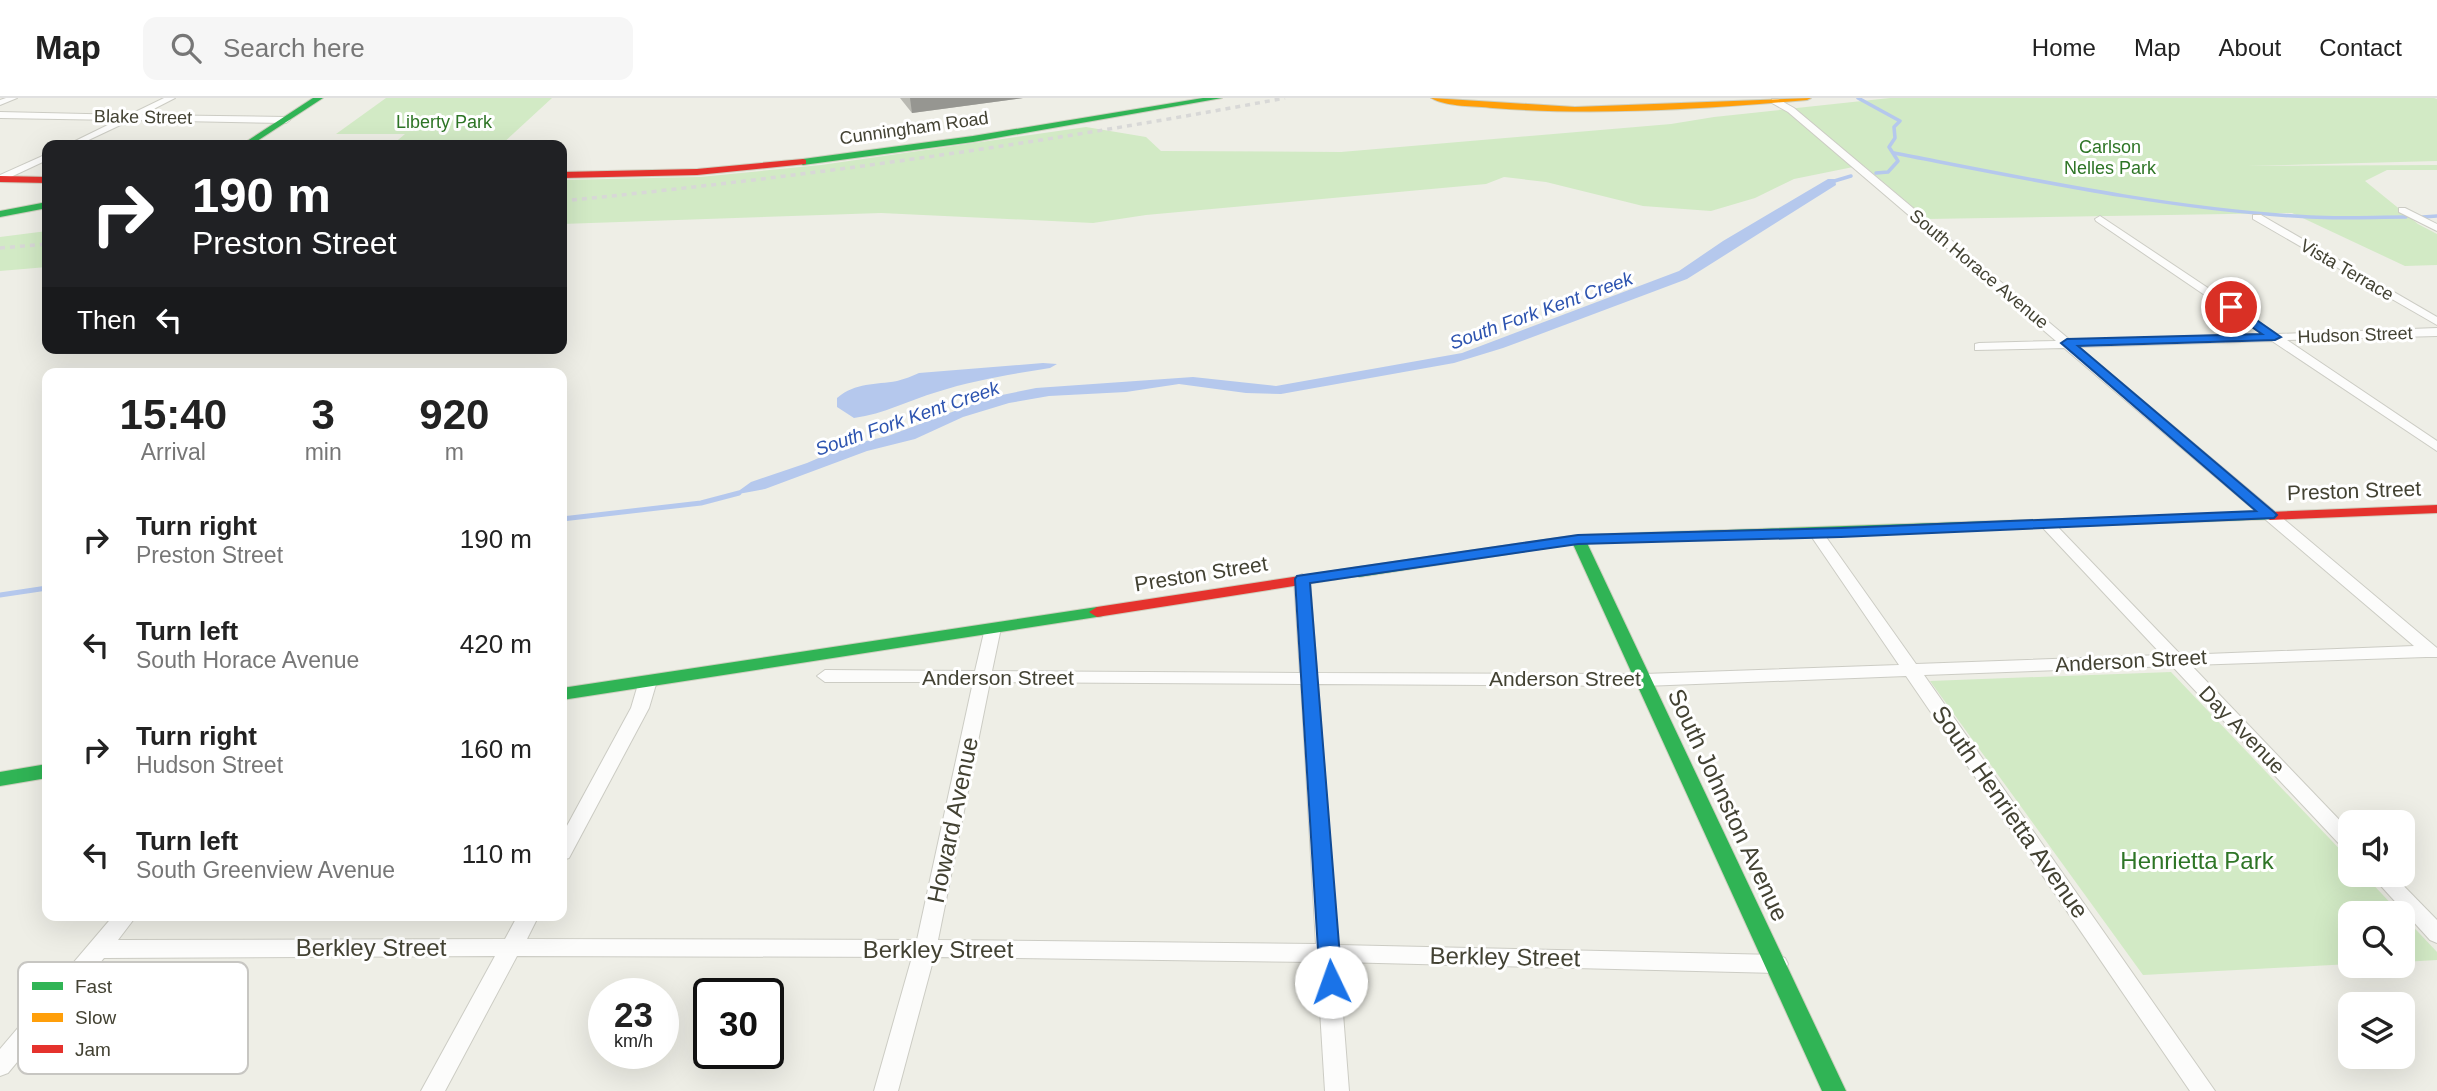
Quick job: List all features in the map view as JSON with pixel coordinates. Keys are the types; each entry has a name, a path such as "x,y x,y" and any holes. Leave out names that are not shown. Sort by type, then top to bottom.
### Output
{"street":[{"path":"0,103 13,98"},
{"path":"82,140 171,98"},
{"path":"253,140 319,98"},
{"name":"Cunningham Road","path":"567,175 697,172 766,167 1101,120 1218,98"},
{"path":"1435,98 1522,110 1594,113 1807,98"},
{"name":"South Horace Avenue","path":"1775,101 1791,110 2433,654"},
{"name":"Blake Street","path":"0,114 286,120"},
{"path":"0,179 42,158"},
{"path":"0,179 42,180"},
{"path":"0,214 42,206"},
{"path":"2402,210 2437,228"},
{"name":"Vista Terrace","path":"2257,217 2437,322"},
{"path":"2100,219 2437,447"},
{"name":"Hudson Street","path":"1979,347 2437,332"},
{"name":"Preston Street","path":"567,693 1578,539 2048,525 2437,509"},
{"name":"Day Avenue","path":"2048,525 2338,830"},
{"name":"South Henrietta Avenue","path":"1815,533 2203,1091"},
{"name":"South Johnston Avenue","path":"1578,539 1834,1091"},
{"path":"1302,579 1330,954 1337,1091"},
{"name":"Howard Avenue","path":"886,1091 925,950 993,628"},
{"name":"Anderson Street","path":"825,676 1644,680 2174,659 2433,654"},
{"path":"567,844 640,708 648,681"},
{"path":"0,779 42,772"},
{"path":"2392,887 2437,934"},
{"path":"88,962 122,921"},
{"path":"433,1091 526,921"},
{"name":"Berkley Street","path":"100,948 925,950 1563,957 1777,964"},
{"path":"0,1066 18,1045"}],"green space":[{"name":"Liberty Park","path":"386,98 552,98 506,140 398,140 405,134 336,134"},
{"name":"Carlson Nelles Park","path":"1890,98 2434,98 2437,99 2437,161 2247,166 2437,165 2437,170 2387,170 2365,181 2418,224 2437,234 2437,265 2405,266 2292,213 1927,219 1863,165 1794,179 1755,198 1711,211 1643,206 1546,182 1504,177 1486,184 1146,215 1093,223 881,213 567,224 567,180 700,177 821,165 1086,127 1146,137 1161,151 1341,152 1671,124"},
{"path":"42,232 42,267 0,271 0,237"},
{"name":"Henrietta Park","path":"2171,672 2338,847 2338,887 2375,887 2389,901 2338,901 2338,965 2143,975 1930,681"},
{"path":"2415,929 2437,952 2437,960 2415,961"}],"water":[{"path":"1828,179 1835,179 1836,185 1687,279 1503,348 1454,363 1281,394 1246,393 1179,384 1126,392 1049,396 1009,403 963,417 915,439 867,451 765,489 733,495 751,482 849,445 888,436 992,397 1036,388 1193,377 1276,386 1462,353 1679,271 1723,241"},
{"path":"1057,364 1050,368 951,388 865,416 854,418 837,407 837,398 851,389 897,381 919,373"}],"waterway":[{"name":"South Fork Kent Creek","path":"1858,98 1900,121 1894,127 1895,138 1889,147 1898,161 1888,172 1876,173"},
{"path":"1894,153 2101,192 2206,208 2322,218 2406,217"},
{"name":"South Fork Kent Creek","path":"1831,182 1851,176"},
{"path":"2423,217 2437,216"},
{"name":"South Fork Kent Creek","path":"567,518 701,503 739,493"},
{"name":"South Fork Kent Creek","path":"0,595 42,589"}],"railway":[{"path":"567,200 925,157 1105,130 1285,98"},
{"path":"0,248 42,244"}],"traffic: fast":[{"path":"253,140 319,98"},
{"path":"803,162 973,139 1218,98"},
{"path":"0,214 42,206"},
{"path":"1359,572 1578,539 2270,516"},
{"path":"1578,539 1834,1091"},
{"path":"567,693 1097,612"},
{"path":"0,779 42,772"}],"traffic: slow":[{"path":"1435,98 1528,108 1575,109 1667,108 1807,98"}],"traffic: jam":[{"path":"567,175 697,172 803,162"},
{"path":"0,179 42,180"},
{"path":"2270,516 2437,509"},
{"path":"1097,612 1359,572"}],"route":[{"path":"1331,982 1302,579 1578,539 1841,533 2269,515 2067,343 2275,337 2231,307"}]}
